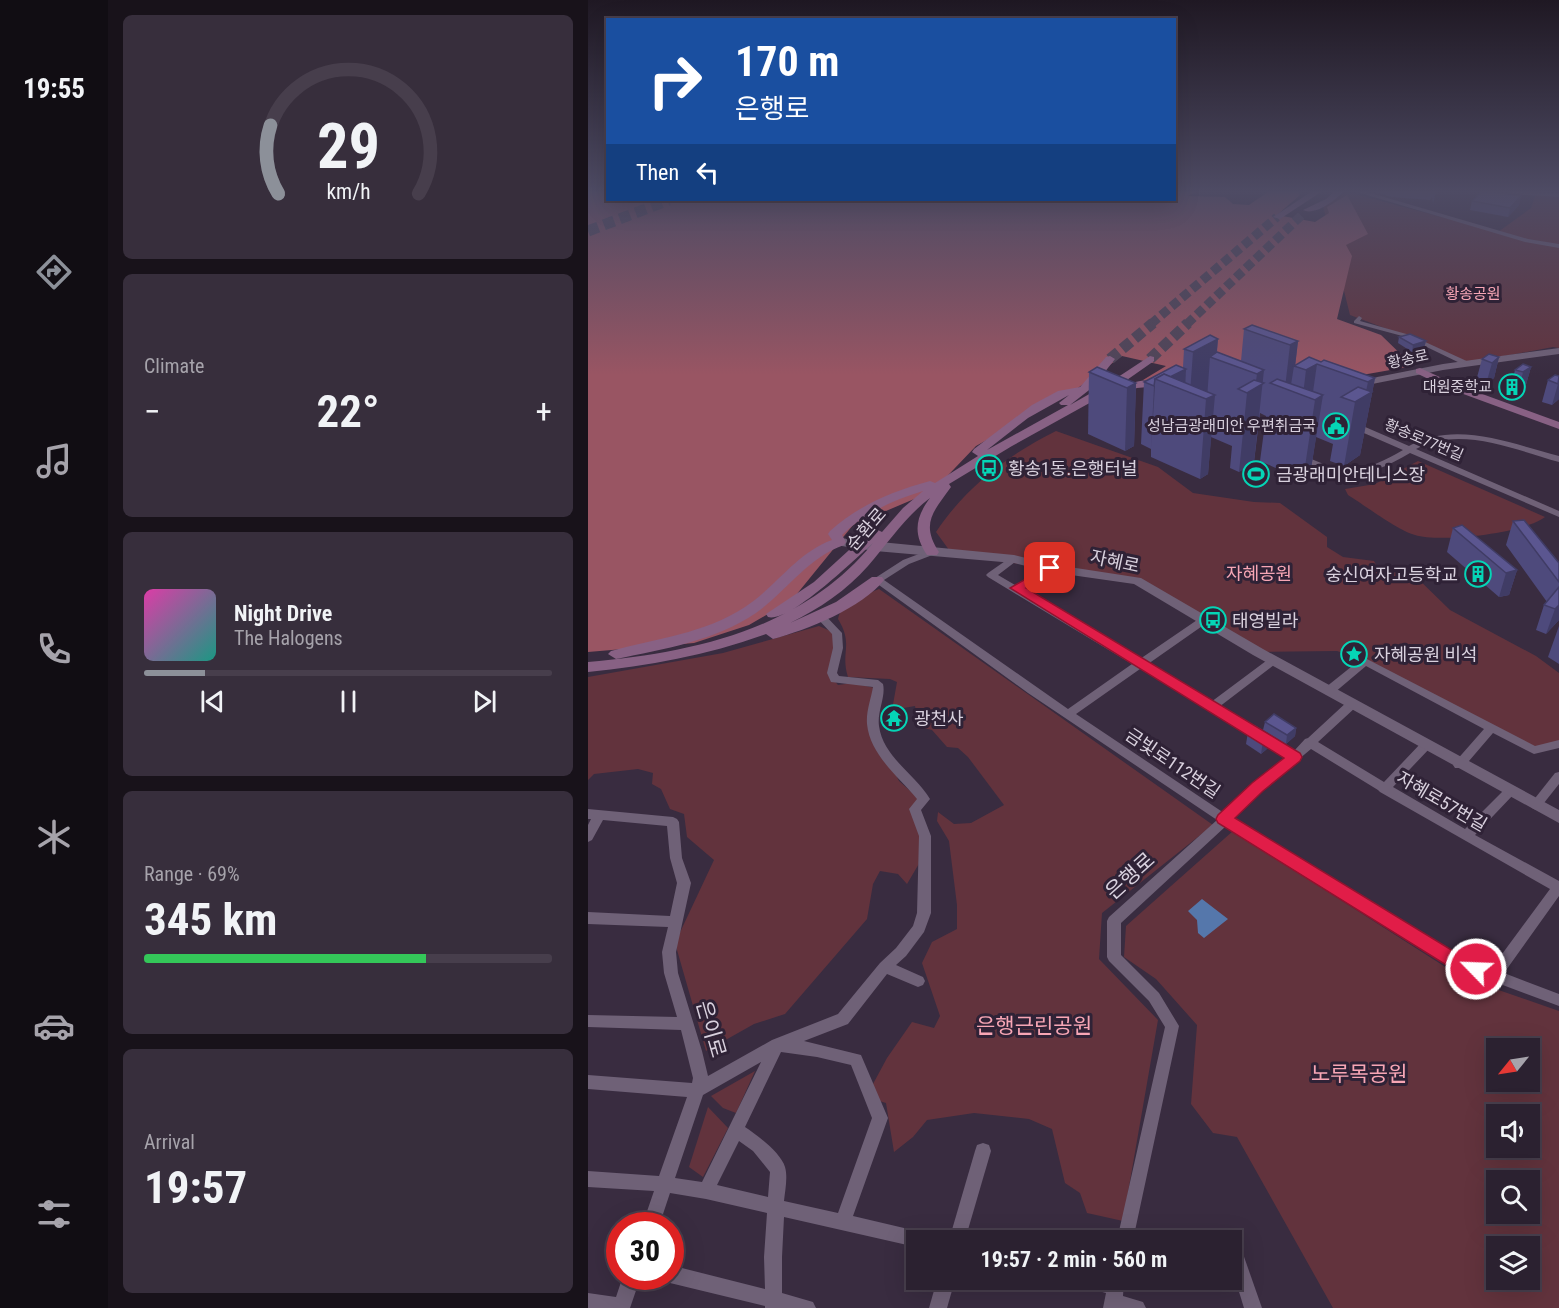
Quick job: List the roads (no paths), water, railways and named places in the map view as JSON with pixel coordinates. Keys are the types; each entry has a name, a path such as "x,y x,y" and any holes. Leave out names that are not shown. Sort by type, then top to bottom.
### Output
{"main road":[{"name":"순환로","path":"588,667 653,659 718,645 781,622 828,595 854,572 897,511 930,485 975,455 1068,402 1089,385 1110,359"},
{"name":"순환로","path":"588,657 684,643 760,620 803,596 870,547 918,501 995,450 1119,384 1150,359"},
{"path":"1420,371 1451,386 1559,426"},
{"path":"995,450 1035,433 1122,389 1136,385 1160,384 1130,381"},
{"path":"975,455 1035,409 1079,389"},
{"path":"932,552 922,538 923,521 936,498 954,477"},
{"path":"616,654 680,639 739,618 761,602 824,547 839,542 835,534 859,514 905,491 930,485"},
{"path":"653,659 699,654 734,646 820,616 868,588 877,580"}],"street":[{"path":"1359,318 1356,322 1408,336 1467,363"},
{"name":"황송로","path":"1347,386 1467,363 1559,351"},
{"name":"황송로77번길","path":"1348,423 1411,448 1559,514"},
{"path":"1303,448 1294,454 1337,472 1380,467 1411,448 1436,438 1486,439 1559,459"},
{"name":"자혜로","path":"839,542 1014,560 1050,568 1137,581 1426,746 1559,817"},
{"path":"877,580 906,562 932,552"},
{"path":"1014,560 991,575 1017,588 1295,757"},
{"path":"1017,588 1050,568"},
{"name":"금빛로112번길","path":"877,580 1068,714 1224,819 1457,962 1559,1000"},
{"path":"588,1082 696,1091 777,1045 843,1019 919,928 924,913 925,836 915,809 924,799 886,757 873,731 871,717 879,688 878,684 835,679 832,674 838,648 837,633 820,616"},
{"path":"1068,714 1204,620"},
{"path":"1211,707 1274,660"},
{"path":"1330,690 1365,661 1534,750 1559,744"},
{"name":"은행로","path":"1127,1230 1172,1026 1154,997 1114,957 1114,921 1258,787 1295,757 1352,704"},
{"path":"1460,765 1492,728"},
{"name":"자혜로57번길","path":"1309,742 1384,789 1559,887"},
{"path":"1384,789 1426,746"},
{"path":"1536,805 1559,776"},
{"path":"1467,836 1510,791"},
{"path":"588,837 593,814"},
{"name":"은이로","path":"593,814 673,822 676,858 684,883 669,952 671,973 701,1078 655,1212"},
{"path":"1494,976 1559,887"},
{"path":"588,918 675,921"},
{"path":"885,967 918,981"},
{"path":"588,1021 686,1024"},
{"path":"706,1191 777,1045"},
{"path":"777,1045 804,1046 856,1060 880,1118 843,1222"},
{"path":"735,1129 759,1146 778,1169 774,1304"},
{"path":"960,1230 983,1151"},
{"path":"588,1179 664,1184 706,1191 906,1237"},
{"path":"1242,1275 1253,1308"},
{"path":"684,1278 774,1304 807,1308"},
{"path":"588,1302 621,1307 627,1290"},
{"path":"938,1308 943,1290"},
{"path":"1114,1294 1137,1308"}],"water":[{"path":"1202,899 1228,919 1204,938 1198,933 1197,920 1188,911"}],"tunnel":[{"path":"1151,324 1235,253"},
{"path":"1187,324 1262,253"},
{"path":"1110,359 1153,323"},
{"path":"1150,359 1188,323"}],"place":[{"name":"대원중학교","path":"1512,387"},
{"name":"성남금광래미안 우편취금국","path":"1336,426"},
{"name":"황송1동.은행터널","path":"989,468"},
{"name":"금광래미안테니스장","path":"1256,474"},
{"name":"숭신여자고등학교","path":"1478,574"},
{"name":"태영빌라","path":"1213,620"},
{"name":"자혜공원 비석","path":"1354,654"},
{"name":"광천사","path":"894,718"}],"park label":[{"name":"황송공원","path":"1473,294"},
{"name":"자혜공원","path":"1259,573"},
{"name":"은행근린공원","path":"1034,1026"},
{"name":"노루목공원","path":"1359,1074"}]}
